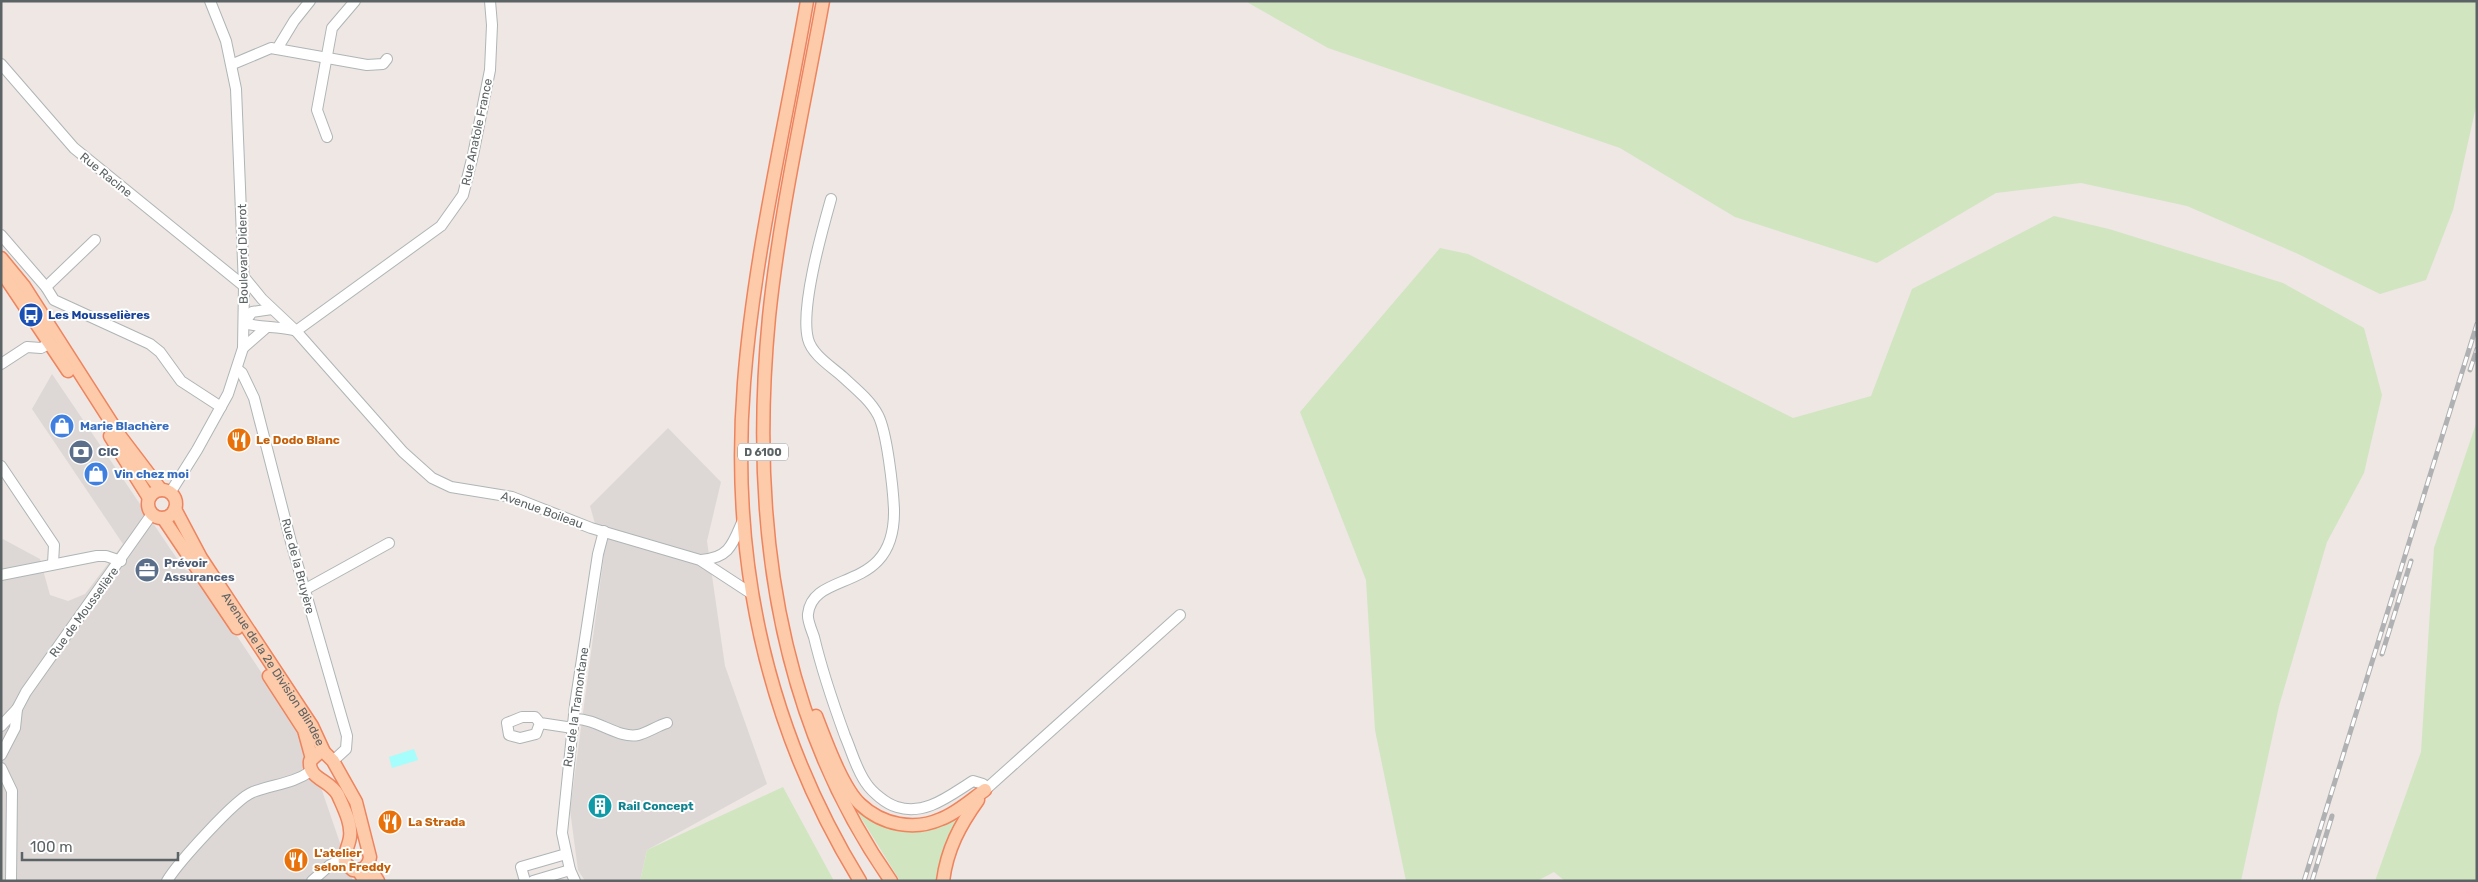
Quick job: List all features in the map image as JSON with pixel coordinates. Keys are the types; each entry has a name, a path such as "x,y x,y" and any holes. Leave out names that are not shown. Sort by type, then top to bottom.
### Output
{"main road":[{"name":"D 6100","path":"807,1 766,222 753,304 744,383 741,447 743,520 752,594 768,673 787,731 820,810 860,881"},
{"name":"D 6100","path":"823,1 783,222 770,316 764,401 763,490 766,533 777,604 786,644 821,754 864,838 891,881"},
{"path":"1,258 24,286 120,436 165,491 175,500 175,509 158,516 148,508 149,498 153,493 165,491"},
{"path":"1,271 149,498"},
{"name":"Avenue de la 2e Division Blindee","path":"175,509 202,558 312,726 356,802 370,857 364,872"},
{"name":"Avenue de la 2e Division Blindee","path":"158,516 302,727 311,765"},
{"path":"786,644 848,788 859,803 872,813 892,822 909,826 926,825 956,811 985,790"},
{"path":"329,756 316,754 311,765 314,775 328,782 335,790 343,806 351,835 344,858 349,867 364,872 378,881"},
{"path":"943,881 948,854 954,838 965,817 985,790"}],"street":[{"name":"Boulevard Diderot","path":"165,491 221,406 237,369 243,348 244,277 238,112 233,64 210,1"},
{"path":"277,49 294,20 310,1"},
{"path":"327,137 317,110 332,28 355,1"},
{"name":"Rue Anatole France","path":"296,331 441,226 463,195 474,155 490,70 492,25 490,1"},
{"path":"233,64 271,48 367,65 383,64 387,59"},
{"name":"Rue Racine","path":"1,64 74,148 225,270 244,277 272,308"},
{"path":"831,199 813,270 806,326 808,342 818,355 865,398 877,414 883,427 894,508 892,535 883,557 868,571 826,589 814,600 808,614 825,682 859,771 867,785 896,807 914,810 933,806 973,781 983,784 985,790 1180,614"},
{"path":"1,236 46,287 54,300 150,344 160,352 181,382 221,406"},
{"path":"46,287 95,240"},
{"path":"225,270 244,277"},
{"path":"272,308 252,312 244,323 256,327 281,327 296,331"},
{"name":"Avenue Boileau","path":"272,308 296,331 403,452 432,478 451,487 512,497 604,532 700,560 752,594"},
{"path":"243,348 267,327"},
{"path":"1,364 27,348 41,348 49,344"},
{"name":"Rue de la Bruyère","path":"237,369 242,373 254,398 304,590 347,736 346,748 329,756"},
{"path":"1,466 54,545 53,564"},
{"name":"Rue de Mousselière","path":"1,726 17,710 26,692 121,561 158,516"},
{"path":"700,560 716,557 730,548 743,520"},
{"name":"Rue de la Tramontane","path":"575,881 570,870 562,833 573,724 598,554 604,532"},
{"path":"304,590 389,543"},
{"path":"1,575 97,556 106,556 121,561"},
{"name":"Rue de Mousselière","path":"1,755 15,728 17,710"},
{"path":"540,723 573,724 586,719 623,734 637,735 667,722"},
{"path":"166,881 203,837 251,792 290,783 311,765"},
{"path":"1,768 12,792 11,881"},
{"path":"525,881 521,867 566,854"},
{"path":"312,881 330,865 344,858"},
{"path":"533,881 570,870"}],"shaded area":[{"path":"52,374 184,569 197,576 303,735 353,881 1,881 1,538 40,559 50,595 68,601 85,594 123,544 32,409"},
{"path":"668,428 721,482 707,541 725,666 767,784 647,850 640,881 585,881 578,870 570,810 604,555 590,506"}],"green space":[{"path":"1245,1 2477,1 2477,102 2453,210 2426,280 2380,294 2296,253 2187,206 2081,183 1996,193 1877,263 1735,217 1620,148 1328,48"},
{"path":"2054,216 2109,229 2283,283 2364,328 2382,395 2364,473 2327,542 2279,706 2241,881 1565,881 1554,872 1537,881 1406,881 1375,730 1366,580 1300,412 1440,248 1468,254 1793,418 1871,396 1912,289"},
{"path":"2477,421 2477,881 2375,881 2421,752 2434,548"},
{"path":"783,787 834,881 640,881 647,850"},
{"path":"855,808 871,819 931,828 944,825 958,816 941,861 938,881 900,881"}],"water":[{"path":"414,749 418,760 392,768 389,757"}],"railway":[{"path":"2304,881 2477,324"},
{"path":"2470,370 2477,349"},
{"path":"2382,654 2411,561"},
{"path":"2312,881 2332,816"}],"place":[{"name":"Les Mousselières","path":"31,315"},
{"name":"Marie Blachère","path":"62,426"},
{"name":"Le Dodo Blanc","path":"239,440"},
{"name":"CIC","path":"81,452"},
{"name":"Vin chez moi","path":"96,474"},
{"name":"Prévoir Assurances","path":"147,570"},
{"name":"Rail Concept","path":"600,806"},
{"name":"La Strada","path":"390,822"},
{"name":"L'atelier selon Freddy","path":"296,860"}]}
